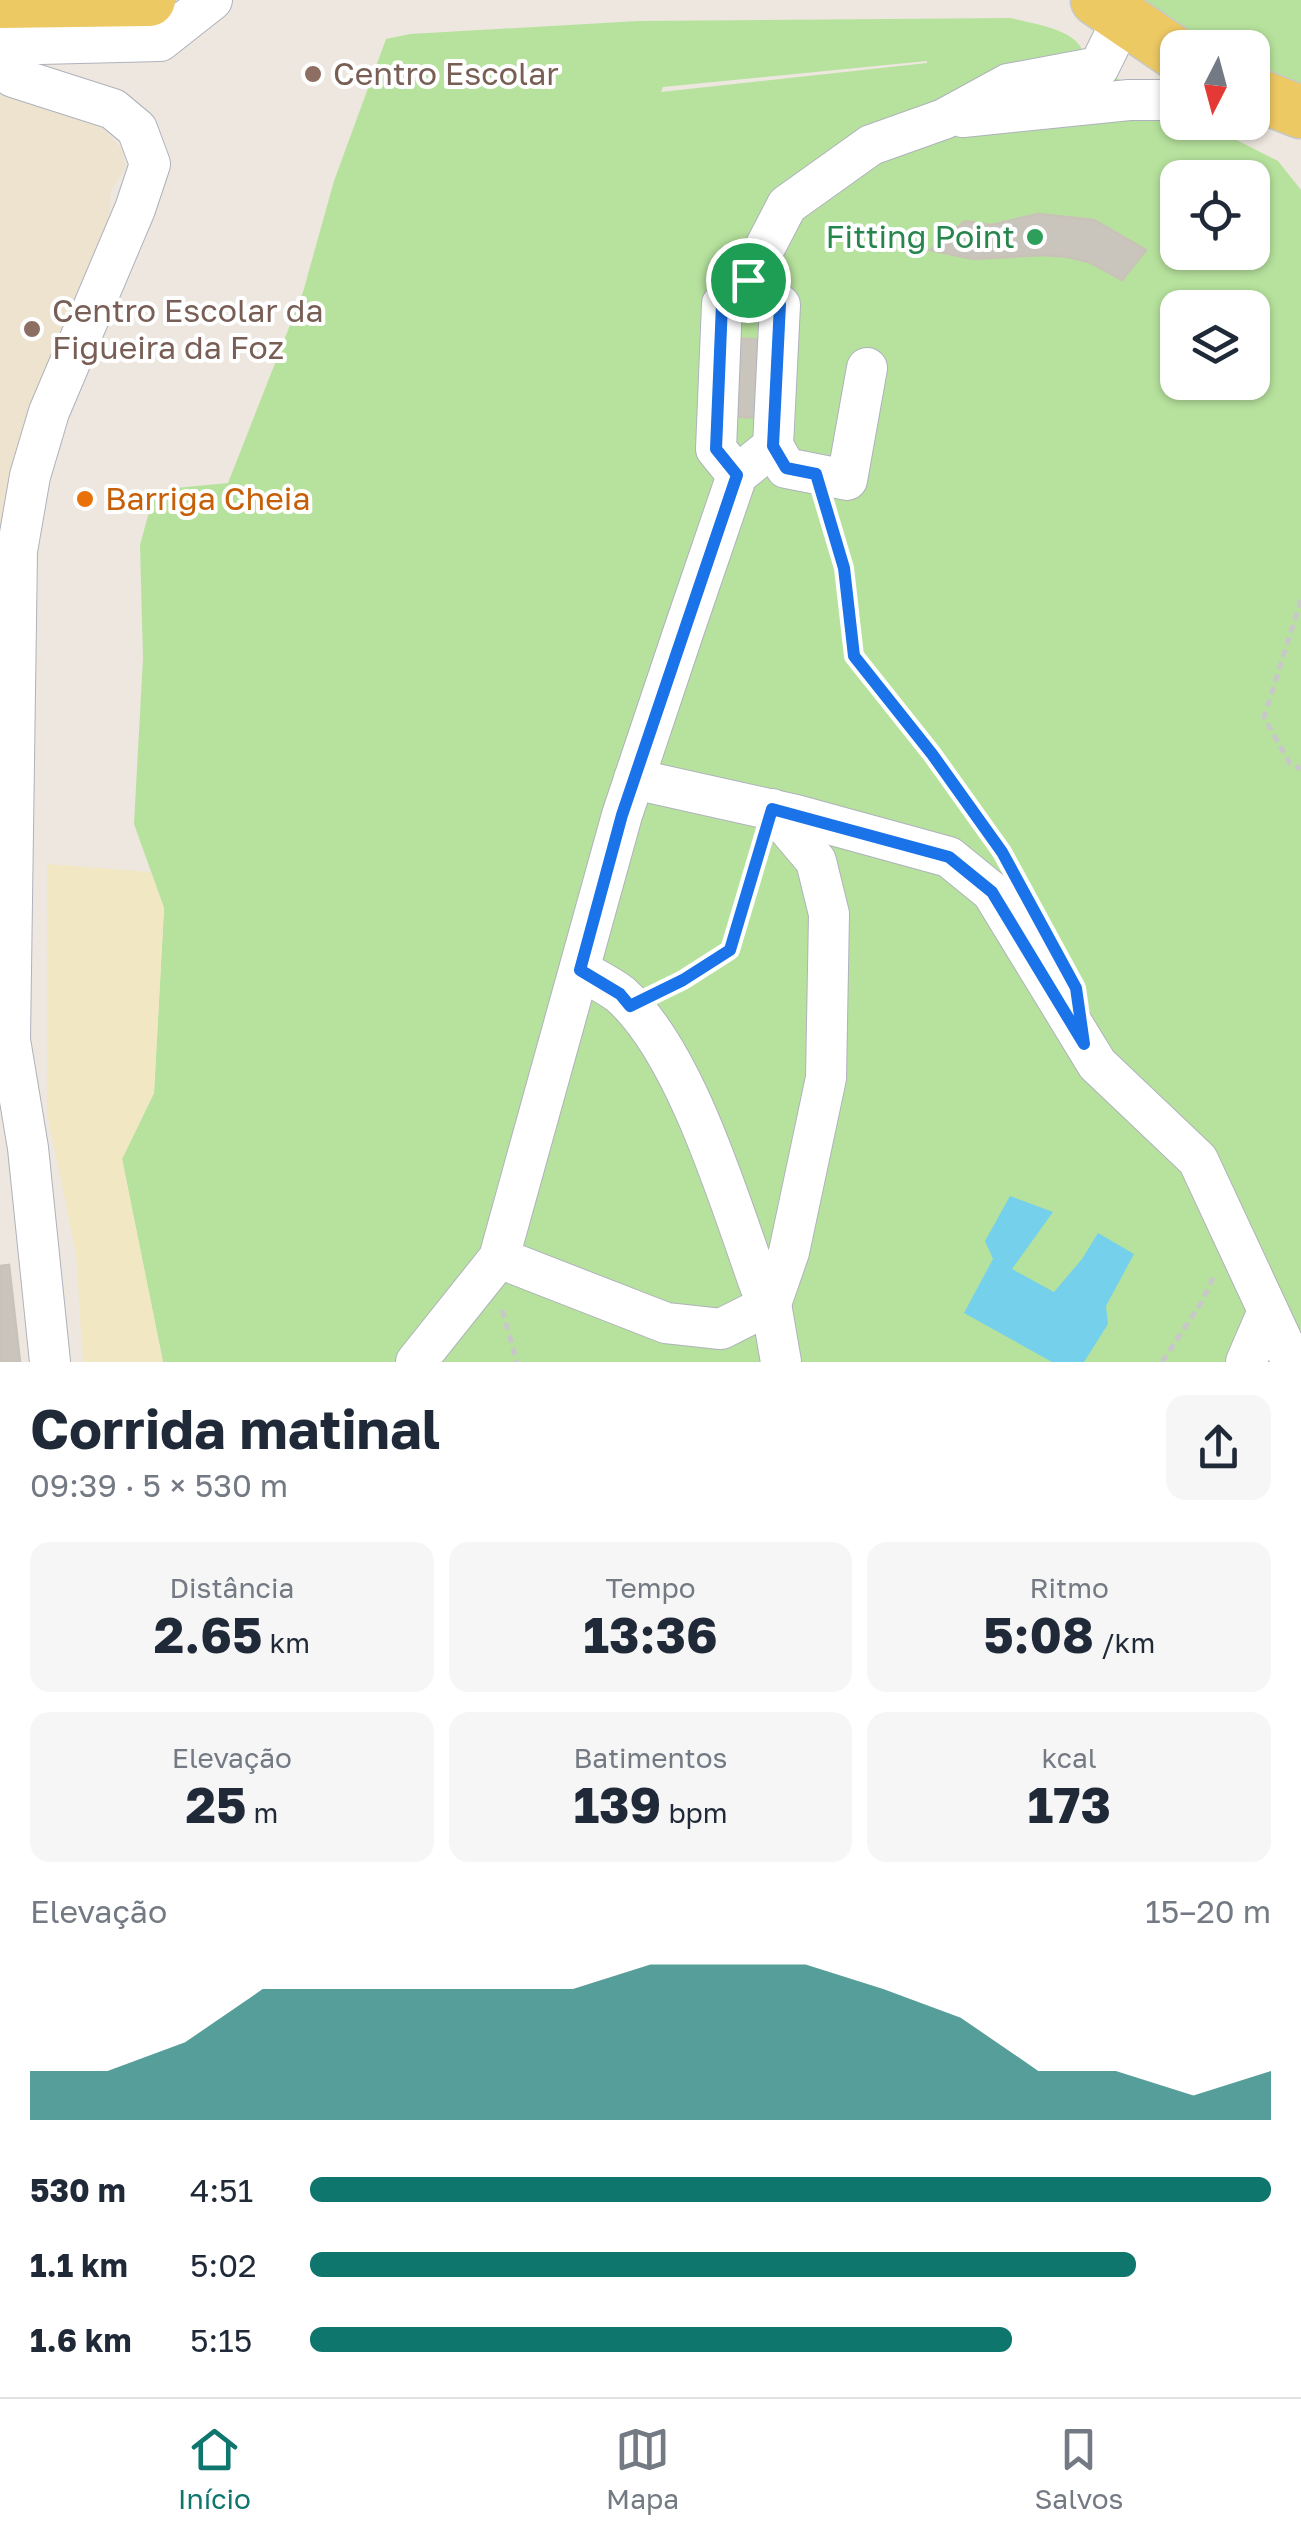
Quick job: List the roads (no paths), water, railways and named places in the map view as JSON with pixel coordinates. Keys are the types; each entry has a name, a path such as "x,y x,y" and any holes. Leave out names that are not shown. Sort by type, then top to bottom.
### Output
{"main road":[{"path":"6,31 150,0"},
{"path":"1110,9 1160,43"}],"street":[{"path":"50,1362 28,1148 10,1040 7,839 17,552 30,476 49,412 135,209 150,164 138,129 112,109 13,76 6,31 160,40 212,0"},
{"path":"737,475 716,449 722,304 748,280 787,205 870,145 944,118 1008,84 1099,67 1110,9"},
{"path":"944,118 1160,100"},
{"path":"748,280 780,304 773,446 786,468 848,480 867,368"},
{"path":"416,1362 494,1264 634,778 737,475 773,446"},
{"path":"634,778 772,809 949,857 992,892 1097,1064 1198,1160 1292,1362"},
{"path":"494,1264 666,1323 721,1329 772,1304 789,1252 826,1078 829,914 816,861 772,809"},
{"path":"580,970 620,994 665,1049 713,1157 760,1286 772,1304 781,1362"},
{"path":"1246,1362 1268,1310"}],"water":[{"path":"1010,1196 1053,1212 1012,1269 1054,1292 1098,1233 1134,1254 1106,1306 1108,1324 1084,1362 1052,1362 964,1313 993,1259 985,1241"}],"place":[{"name":"Centro Escolar","path":"313,74"},
{"name":"Fitting Point","path":"1035,237"},
{"name":"Centro Escolar da Figueira da Foz","path":"32,329"},
{"name":"Barriga Cheia","path":"85,499"}]}
